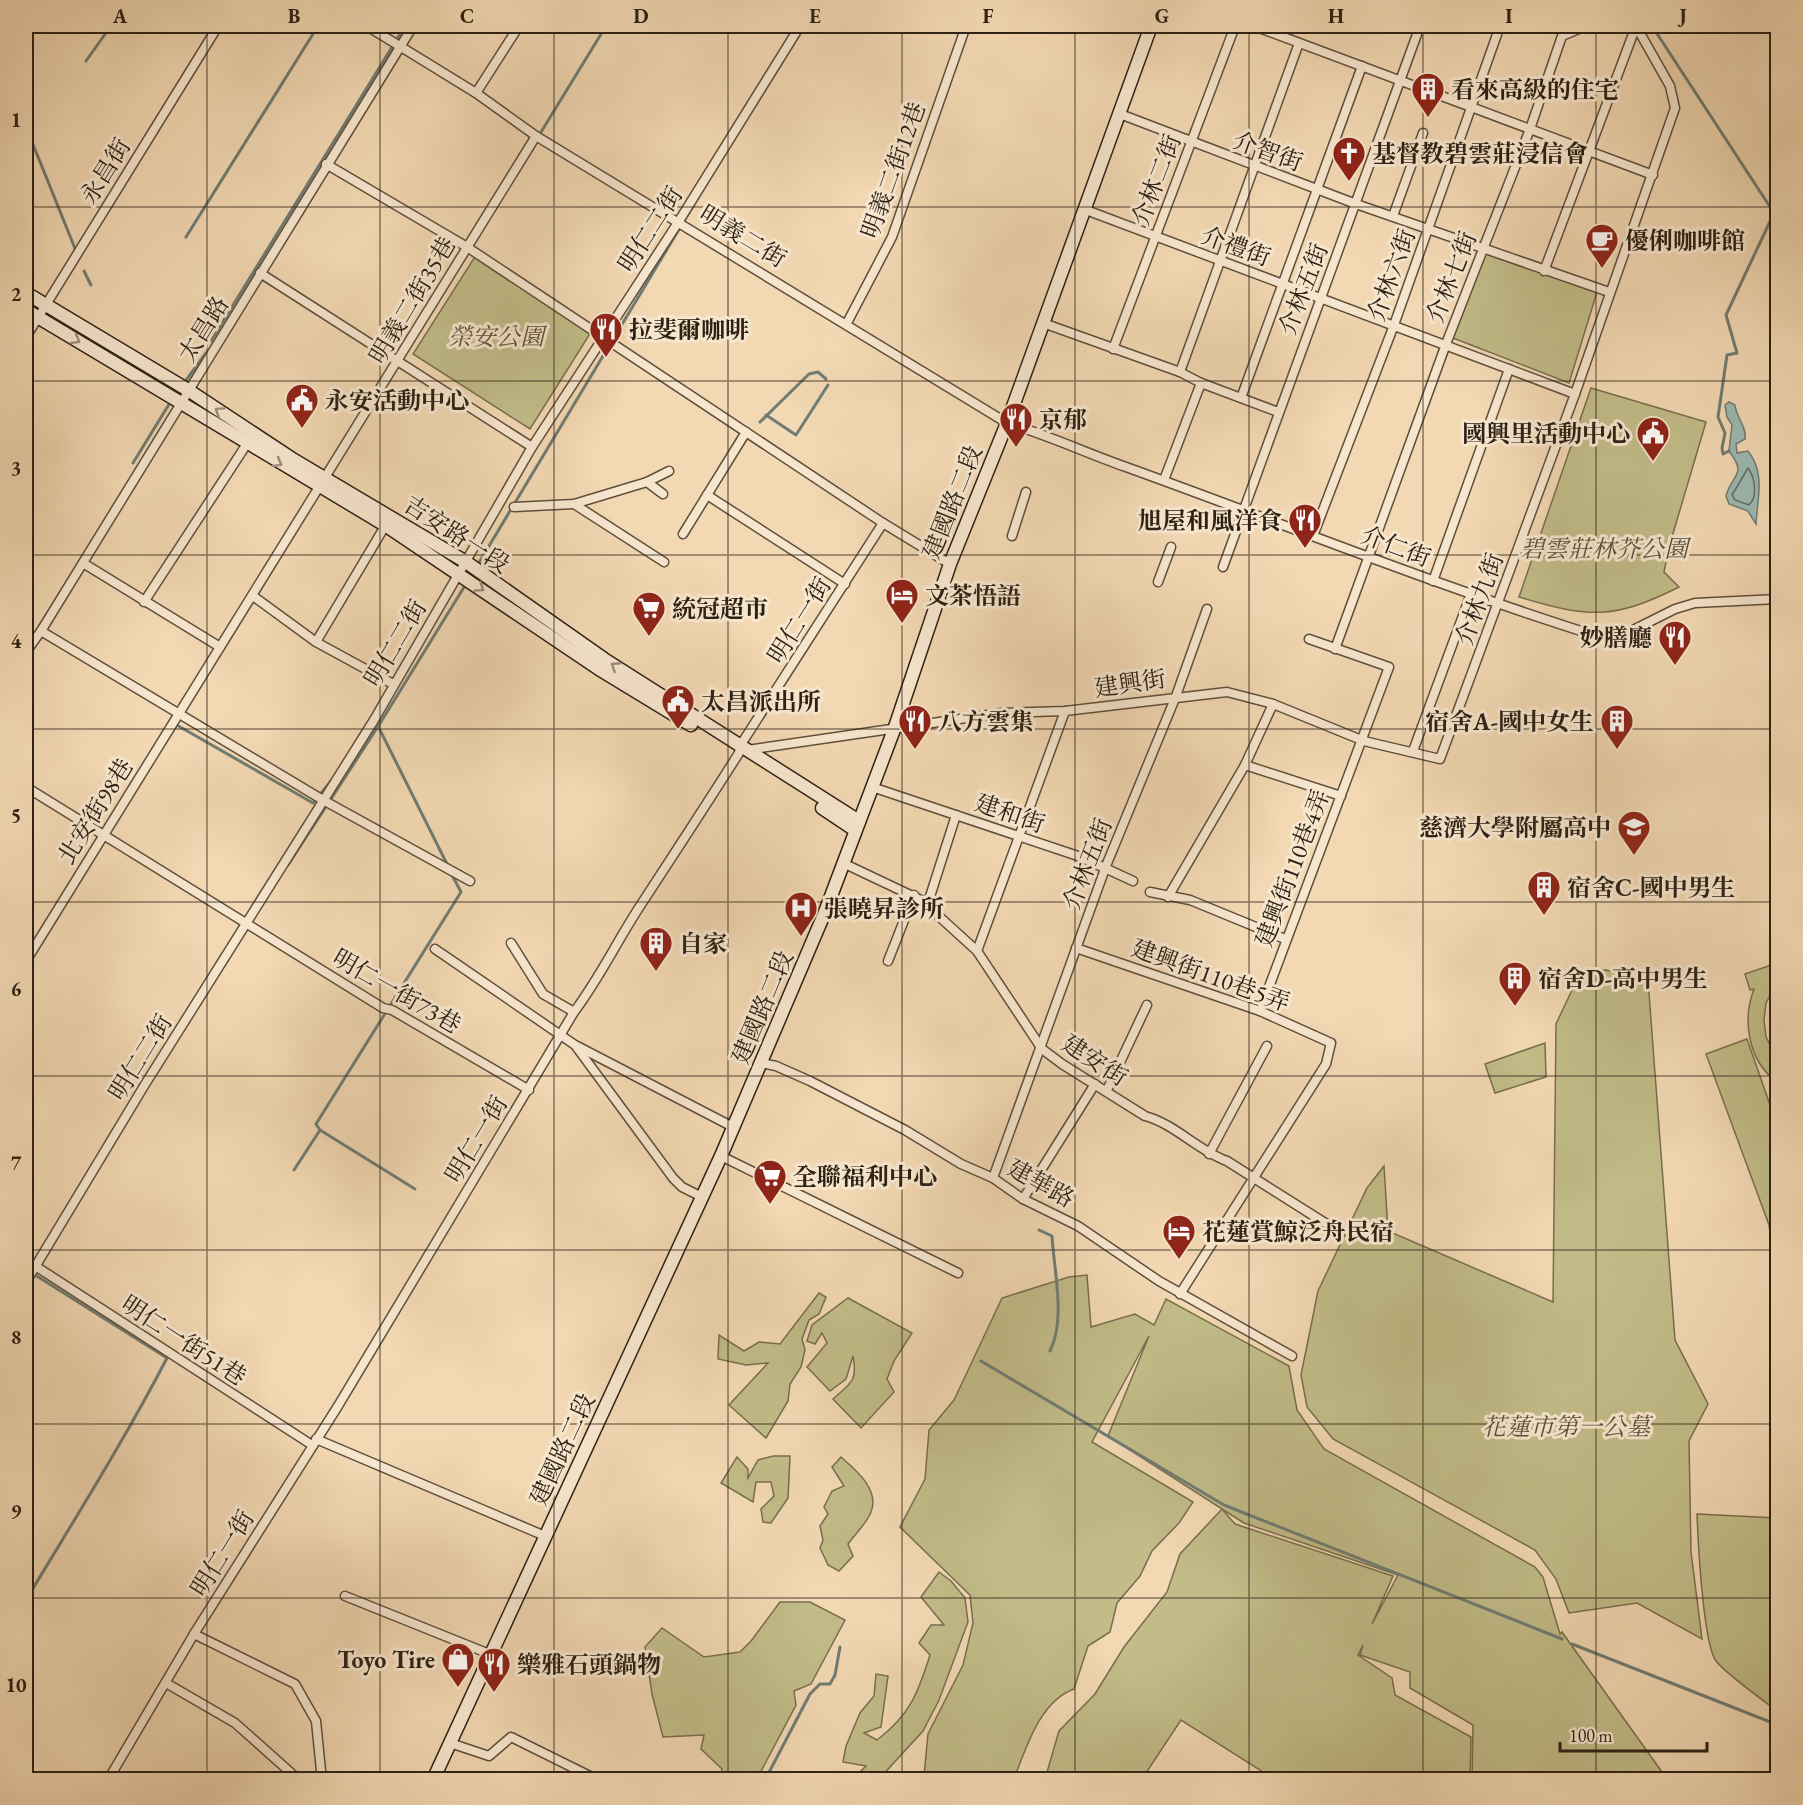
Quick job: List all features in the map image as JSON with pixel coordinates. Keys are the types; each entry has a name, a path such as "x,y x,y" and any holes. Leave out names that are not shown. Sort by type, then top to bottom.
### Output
{"street":[{"name":"永昌街","path":"26,337 218,26"},
{"name":"明義二街","path":"367,26 476,93 536,136 679,220 1007,423"},
{"name":"太昌路","path":"26,652 413,26"},
{"path":"476,93 519,26"},
{"name":"明仁二街","path":"26,1282 393,684 532,447 679,220 800,26"},
{"name":"明義二街12巷","path":"847,323 892,237 966,26"},
{"name":"介林二街","path":"1113,349 1235,26"},
{"path":"1254,26 1653,175"},
{"name":"介林五街","path":"1223,567 1420,26"},
{"name":"介林六街","path":"1313,536 1394,325 1500,26"},
{"name":"介林七街","path":"1335,650 1446,344 1530,129 1562,36 1586,26"},
{"path":"1544,271 1636,26"},
{"name":"介林九街","path":"1364,741 1440,759 1575,394 1675,108 1674,95 1636,26"},
{"name":"建國路二段","path":"433,1779 721,1156 845,864 895,727 950,564 1007,423 1086,210 1147,27"},
{"path":"1180,372 1299,43"},
{"path":"1241,398 1362,66"},
{"name":"介智街","path":"1119,114 1191,144 1356,204 1609,292"},
{"path":"1393,216 1423,133"},
{"name":"明義二街35巷","path":"253,596 536,136"},
{"path":"326,164 467,247 883,523 950,564"},
{"name":"介禮街","path":"1086,210 1575,394"},
{"path":"260,273 532,447"},
{"name":"吉安路一段","path":"26,293 188,390 255,434 322,483"},
{"name":"吉安路一段","path":"26,310 181,402 246,444 466,562 604,659 857,826"},
{"path":"1043,323 1180,372 1201,383 1278,412"},
{"path":"1433,581 1509,369"},
{"path":"1164,480 1201,383"},
{"name":"介仁街","path":"1007,423 1049,435 1124,466 1433,581 1600,637 1625,634 1674,609 1695,603 1778,599"},
{"path":"683,534 746,432"},
{"path":"144,602 246,444 255,434"},
{"path":"514,507 574,504 647,482 669,471"},
{"path":"647,482 663,494"},
{"path":"1012,536 1026,492"},
{"path":"707,495 845,584"},
{"path":"574,504 664,562"},
{"name":"吉安路一段","path":"388,521 459,575 599,669 742,750"},
{"path":"316,642 388,521"},
{"name":"明仁一街","path":"108,1779 529,1090 573,1012 597,981 639,908 742,750 883,523"},
{"path":"1158,582 1171,547"},
{"path":"82,563 220,647"},
{"path":"1413,751 1471,594"},
{"path":"253,596 316,642 393,684"},
{"name":"北安街98巷","path":"26,961 253,596"},
{"name":"介林五街","path":"993,1178 1105,870 1176,696 1207,609"},
{"path":"41,631 181,713 322,800 470,881"},
{"path":"1309,639 1335,650"},
{"name":"建興街110巷4弄","path":"1260,1011 1285,939 1364,741 1389,667 1335,650"},
{"name":"建興街","path":"742,750 1001,713 1065,711 1176,696 1227,692 1273,704 1364,741"},
{"path":"1168,897 1245,765 1273,704"},
{"path":"977,951 1065,711"},
{"path":"1245,765 1341,796"},
{"name":"明仁一街73巷","path":"26,787 383,1008 392,1010 529,1090"},
{"name":"建和街","path":"872,787 1081,857 1133,881"},
{"path":"927,906 956,815"},
{"name":"建安街","path":"845,864 914,895 977,951 1042,1048 1095,1084 1209,1154 1227,1161 1333,1228"},
{"path":"1150,892 1190,900 1285,939"},
{"path":"888,962 914,895"},
{"path":"511,943 543,994 573,1012"},
{"name":"建興街110巷5弄","path":"1076,948 1260,1011 1331,1043 1326,1064 1253,1178"},
{"path":"435,949 575,1045 733,1127"},
{"path":"1107,1090 1147,1005"},
{"path":"575,1045 673,1178 682,1187 702,1197"},
{"path":"1209,1154 1267,1046"},
{"name":"建華路","path":"761,1063 776,1066 810,1081 993,1178 1023,1199 1078,1226 1180,1294 1292,1356"},
{"path":"1023,1199 1095,1084"},
{"path":"721,1156 958,1273"},
{"path":"1180,1294 1253,1178"},
{"name":"明仁一街51巷","path":"26,1260 314,1442 545,1536"},
{"path":"345,1596 492,1655"},
{"path":"194,1635 295,1684 316,1721 321,1771 318,1779"},
{"path":"166,1683 235,1723 299,1779"},
{"path":"450,1743 489,1756 511,1737 598,1779"}],"green space":[{"name":"榮安公園","path":"478,252 593,329 530,429 413,354"},
{"path":"1485,253 1597,292 1569,383 1453,338"},
{"name":"碧雲莊林芥公園","path":"1591,388 1706,422 1669,547 1664,572 1679,587 1636,605 1600,612 1564,609 1519,597"},
{"path":"1777,963 1777,983 1766,1003 1764,1020 1766,1037 1777,1058 1777,1082 1759,1063 1750,1039 1748,1014 1754,989 1750,990 1745,974"},
{"name":"花蓮市第一公墓","path":"1606,970 1648,980 1675,1340 1708,1404 1689,1441 1691,1552 1702,1639 1637,1603 1569,1613 1556,1579 1535,1550 1333,1439 1307,1407 1301,1375 1318,1291 1367,1188 1384,1166 1388,1231 1553,1302 1556,1024 1581,971"},
{"path":"1747,1039 1777,1125 1777,1241 1771,1240 1769,1225 1706,1054"},
{"path":"1545,1043 1546,1077 1495,1093 1485,1064"},
{"path":"1087,1275 1091,1327 1135,1314 1154,1325 1166,1299 1289,1366 1297,1410 1324,1449 1535,1567 1543,1577 1560,1634 1562,1632 1667,1779 1472,1779 1473,1725 1410,1688 1410,1672 1360,1655 1363,1645 1358,1655 1392,1678 1395,1695 1471,1737 1470,1779 1274,1779 1181,1720 1142,1779 1045,1779 1059,1731 1095,1694 1124,1647 1167,1592 1180,1554 1222,1509 1235,1524 1393,1576 1372,1624 1398,1575 1244,1523 1108,1436 1149,1336 1092,1442 1193,1502 1179,1523 1152,1551 1140,1576 1117,1603 1110,1632 1088,1646 1074,1689 1062,1695 1043,1715 1029,1740 1014,1779 921,1779 924,1776 928,1734 963,1665 973,1623 970,1595 900,1527 925,1479 929,1430 954,1400 1002,1298 1069,1277"},
{"path":"819,1293 826,1297 819,1314 809,1320 802,1339 805,1350 801,1367 790,1384 788,1401 766,1438 729,1405 768,1363 746,1365 718,1359 719,1335 744,1351 759,1342 780,1344"},
{"path":"848,1298 912,1333 894,1361 887,1379 894,1392 861,1428 833,1399 852,1381 855,1371 853,1356 846,1379 830,1391 807,1367 827,1343 822,1333 815,1344 807,1341 812,1325"},
{"path":"773,1456 790,1456 788,1498 771,1523 763,1522 761,1509 774,1496 771,1482 756,1482 753,1502 721,1483 737,1457 748,1469 748,1478 758,1460"},
{"path":"841,1457 865,1481 873,1504 867,1520 848,1544 853,1556 839,1571 828,1565 820,1548 823,1540 820,1526 828,1514 824,1507 832,1491 844,1486 832,1467"},
{"path":"1697,1514 1777,1518 1777,1711 1736,1680 1716,1661 1711,1651 1702,1590"},
{"path":"939,1572 951,1581 965,1598 968,1622 939,1700 923,1731 879,1779 853,1779 866,1766 843,1762 846,1746 860,1713 874,1696 876,1674 888,1676 881,1727 864,1733 877,1740 898,1722 917,1692 930,1655 919,1643 931,1625 944,1625 921,1597"},
{"path":"780,1602 810,1602 845,1620 811,1684 794,1691 796,1705 757,1779 720,1779 722,1769 701,1749 704,1735 663,1737 652,1694 645,1647 662,1628 704,1657 740,1652"}],"water":[{"path":"1729,402 1735,405 1745,435 1745,439 1736,444 1737,453 1748,451 1754,460 1759,478 1756,524 1748,511 1729,504 1726,496 1738,470 1735,459 1729,451 1732,425 1727,417 1725,405"}],"waterway":[{"path":"26,32 30,26"},
{"path":"86,61 108,30 101,26"},
{"path":"186,237 318,26"},
{"path":"211,341 405,26"},
{"path":"538,137 606,26"},
{"path":"1652,26 1774,213 1726,315 1737,353 1727,355 1718,417 1725,433 1723,454 1729,451"},
{"path":"26,127 76,251"},
{"path":"477,566 702,191"},
{"path":"84,271 91,285"},
{"path":"184,383 206,353"},
{"path":"760,422 809,374 818,372 826,379"},
{"path":"766,415 796,435 828,385"},
{"path":"133,463 171,401"},
{"path":"288,865 379,725 466,584"},
{"path":"175,724 313,803 331,781"},
{"path":"378,726 448,866"},
{"path":"294,1170 320,1130 316,1124 461,892 452,875"},
{"path":"320,1130 415,1189"},
{"path":"1039,1230 1052,1236 1058,1310 1055,1338 1050,1351"},
{"path":"26,1600 116,1450 167,1358 32,1273"},
{"path":"981,1361 1224,1505 1562,1639"},
{"path":"1572,1644 1778,1725"},
{"path":"765,1780 810,1694 820,1684 830,1684 835,1675 840,1647"}],"place":[{"name":"看來高級的住宅","path":"1428,118"},
{"name":"基督教碧雲莊浸信會","path":"1349,182"},
{"name":"優俐咖啡館","path":"1602,269"},
{"name":"拉斐爾咖啡","path":"606,358"},
{"name":"永安活動中心","path":"302,429"},
{"name":"京郁","path":"1016,448"},
{"name":"國興里活動中心","path":"1653,462"},
{"name":"旭屋和風洋食","path":"1305,549"},
{"name":"文茶悟語","path":"902,624"},
{"name":"統冠超市","path":"649,637"},
{"name":"妙膳廳","path":"1675,666"},
{"name":"太昌派出所","path":"678,730"},
{"name":"八方雲集","path":"915,750"},
{"name":"宿舍A-國中女生","path":"1617,750"},
{"name":"慈濟大學附屬高中","path":"1634,856"},
{"name":"宿舍C-國中男生","path":"1544,916"},
{"name":"張曉昇診所","path":"801,937"},
{"name":"自家","path":"656,972"},
{"name":"宿舍D-高中男生","path":"1515,1007"},
{"name":"全聯福利中心","path":"770,1205"},
{"name":"花蓮賞鯨泛舟民宿","path":"1179,1260"},
{"name":"Toyo Tire","path":"458,1688"},
{"name":"樂雅石頭鍋物","path":"494,1693"}]}
